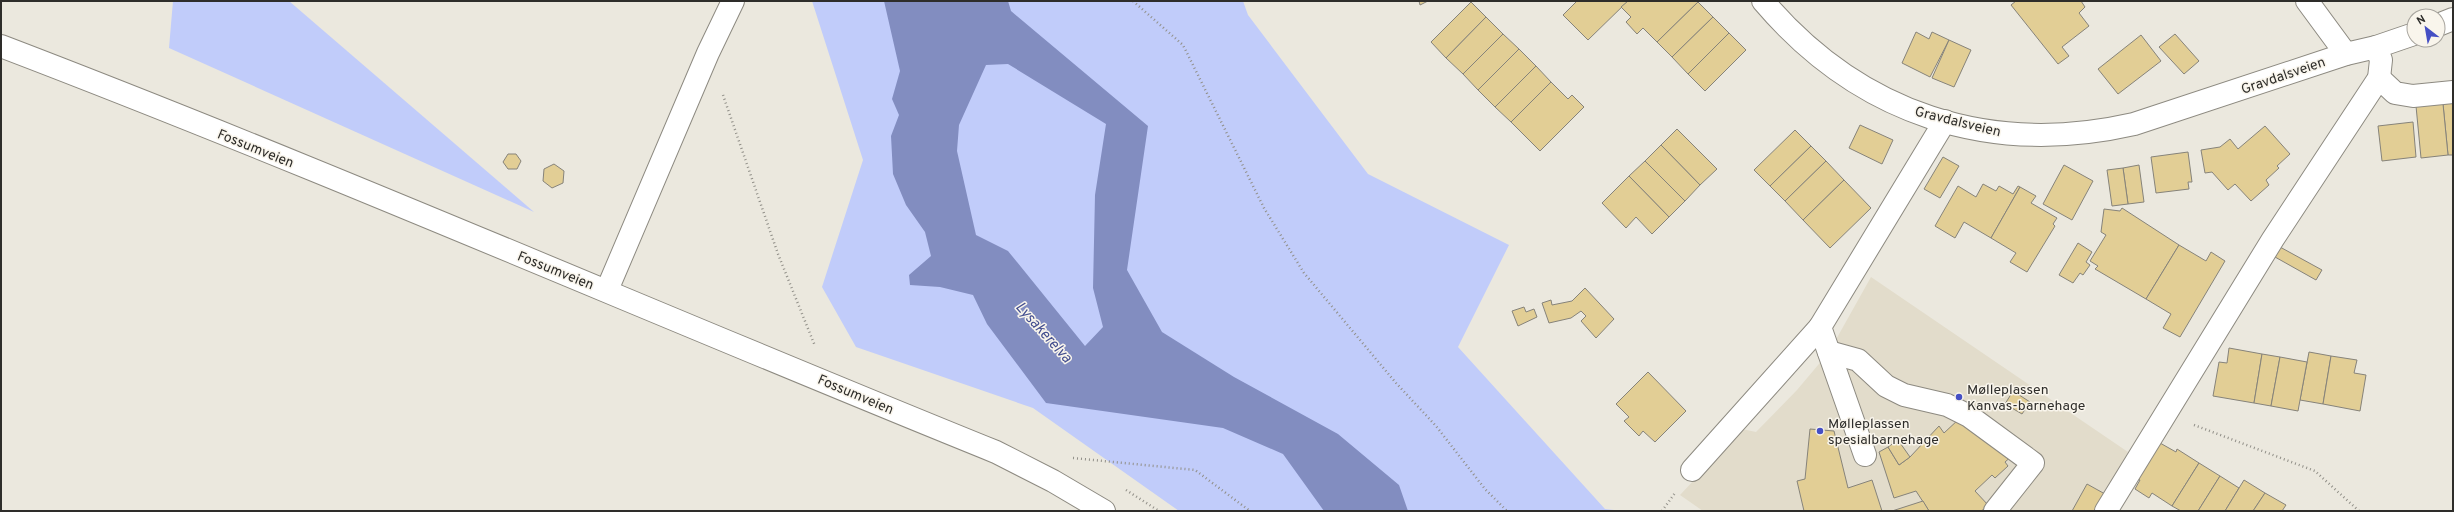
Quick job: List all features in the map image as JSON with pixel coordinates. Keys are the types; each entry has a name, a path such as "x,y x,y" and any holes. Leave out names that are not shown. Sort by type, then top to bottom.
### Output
{"street":[{"path":"607,290 708,53 733,1"},
{"name":"Gravdalsveien","path":"1763,1 1806,46 1861,87 1895,104 1945,121 2017,135 2061,135 2100,132 2134,124 2346,54 2376,47 2406,37"},
{"path":"2307,1 2346,54"},
{"name":"Fossumveien","path":"1,46 92,81 607,290 996,452 1053,481 1104,511"},
{"path":"2106,511 2273,240 2379,78 2381,60 2376,47"},
{"path":"2379,78 2395,93 2412,96 2453,92"},
{"path":"1692,470 1820,327 1945,121"},
{"path":"1820,327 1865,455"},
{"path":"1829,352 1858,360 1886,386 1904,396 1947,405 1969,416 2033,463 1995,511"}],"path":[{"path":"1133,1 1183,44 1264,208 1304,273 1396,383 1436,426 1485,489 1507,511"},
{"path":"708,53 778,254 816,348"},
{"path":"2165,414 2315,471 2359,511"},
{"path":"1069,457 1195,470 1250,511"}],"shaded area":[{"path":"173,1 289,1 534,212 169,48"},
{"path":"812,1 1243,1 1248,15 1368,174 1509,245 1458,347 1605,509 1623,511 1179,511 1033,408 856,347 822,287 863,160"},
{"name":"Mølleplassen Kanvas-barnehage","path":"1871,277 2128,452 2105,494 2087,484 2072,511 1703,511 1680,495 1742,429 1756,432 1797,390 1829,352"}],"water":[{"name":"Lysakerelva","path":"884,1 1008,1 1011,11 1148,126 1127,270 1162,332 1234,377 1338,434 1399,485 1408,511 1324,511 1283,454 1223,428 1046,403 987,324 973,295 940,287 910,285 909,275 931,256 925,232 906,205 893,174 891,136 899,115 892,99 900,71","holes":["1008,64 1106,124 1095,195 1093,288 1103,327 1085,346 1008,251 976,235 957,151 959,125 986,65"]}],"building":[{"path":"1419,1 1428,1 1420,5"},
{"path":"1577,1 1628,1 1588,40 1563,15"},
{"path":"1628,1 1698,2 1657,42 1643,28 1637,34 1626,22 1631,17 1621,7"},
{"path":"2016,1 2081,1 2085,7 2079,13 2089,26 2062,47 2069,56 2058,64 2011,5"},
{"path":"1471,2 1486,17 1446,58 1431,42"},
{"path":"1698,2 1713,17 1672,57 1657,42"},
{"path":"1486,17 1503,34 1463,74 1446,58"},
{"path":"1713,17 1729,33 1688,74 1672,57"},
{"path":"1916,32 1929,39 1932,32 1949,40 1930,77 1902,63"},
{"path":"1729,33 1746,50 1705,91 1688,74"},
{"path":"1503,34 1519,49 1478,90 1463,74"},
{"path":"2175,34 2199,61 2184,74 2159,47"},
{"path":"2141,35 2161,61 2118,94 2098,69"},
{"path":"1949,40 1971,50 1954,87 1932,78"},
{"path":"1519,49 1536,66 1495,107 1478,90"},
{"path":"1536,66 1551,82 1511,122 1495,107"},
{"path":"1551,82 1568,99 1572,95 1584,107 1540,151 1511,122"},
{"path":"2453,103 2453,155 2448,155 2443,104"},
{"path":"2443,104 2448,155 2421,158 2416,106"},
{"path":"2413,122 2416,157 2382,161 2378,126"},
{"path":"1860,125 1893,140 1882,164 1849,148"},
{"path":"2265,126 2290,154 2277,166 2279,168 2266,180 2269,185 2251,201 2235,184 2228,190 2212,172 2205,173 2201,150 2220,147 2230,139 2238,149"},
{"path":"1677,129 1717,169 1700,185 1661,145"},
{"path":"1795,130 1811,146 1770,186 1754,170"},
{"path":"1661,145 1700,185 1685,201 1645,161"},
{"path":"1811,146 1826,161 1785,201 1770,186"},
{"path":"2188,152 2192,182 2188,182 2189,189 2156,193 2151,157"},
{"path":"508,154 516,154 521,161 517,169 508,169 503,162"},
{"path":"1943,157 1959,166 1940,198 1924,189"},
{"path":"1645,161 1685,201 1669,217 1629,176"},
{"path":"1826,161 1844,180 1803,220 1785,201"},
{"path":"554,164 564,171 563,183 552,188 543,181 544,169"},
{"path":"2064,165 2093,181 2072,220 2043,204"},
{"path":"2139,165 2144,202 2128,204 2123,168"},
{"path":"2123,168 2128,204 2112,206 2107,170"},
{"path":"1629,176 1669,217 1652,234 1636,217 1626,228 1602,203"},
{"path":"1844,180 1871,208 1830,248 1803,220"},
{"path":"1983,184 1996,191 1999,186 2013,194 2018,186 2020,187 1991,238 1964,222 1955,238 1935,226 1958,186 1976,197"},
{"path":"2020,187 2036,196 2031,203 2057,218 2053,224 2055,226 2027,272 2010,262 2016,253 1991,238"},
{"path":"2122,208 2179,245 2146,299 2095,269 2098,266 2090,261 2106,235 2101,232 2104,209 2120,211"},
{"path":"2078,243 2092,252 2086,262 2090,265 2083,275 2080,273 2073,283 2059,275"},
{"path":"2179,245 2206,261 2211,252 2225,261 2180,337 2163,328 2171,314 2146,299"},
{"path":"2280,247 2322,270 2316,280 2275,257"},
{"path":"1585,288 1614,319 1596,338 1581,321 1586,316 1581,311 1571,318 1549,323 1542,303 1551,300 1552,305 1572,301"},
{"path":"1524,307 1526,312 1534,309 1537,317 1518,326 1512,311"},
{"path":"2229,348 2262,354 2254,403 2213,396 2219,362 2227,363"},
{"path":"2309,352 2331,356 2323,404 2300,400"},
{"path":"2262,354 2280,357 2271,406 2254,403"},
{"path":"2331,356 2357,360 2354,373 2366,375 2360,411 2323,404"},
{"path":"2280,357 2307,362 2298,411 2271,406"},
{"path":"1648,372 1686,411 1655,442 1643,431 1639,436 1624,421 1629,417 1616,404"},
{"path":"2013,391 2030,402 2022,414 2005,404"},
{"path":"1959,419 2013,455 2005,462 2008,466 1995,478 1992,475 1975,491 1989,506 1981,511 1929,511 1916,491 1894,498 1879,452 1888,447 1899,465 1910,457 1939,426 1944,433"},
{"path":"1810,429 1834,431 1848,488 1872,480 1882,511 1804,511 1797,481 1805,479"},
{"path":"1898,440 1910,457 1899,465 1888,447"},
{"path":"2160,443 2176,452 2177,449 2199,463 2172,506 2152,493 2149,498 2135,489 2140,480 2138,479"},
{"path":"2199,463 2220,476 2198,511 2181,511 2172,506"},
{"path":"2220,476 2239,488 2225,511 2198,511"},
{"path":"2244,480 2265,493 2253,511 2225,511"},
{"path":"2087,484 2105,494 2094,511 2072,511"},
{"path":"2265,493 2286,505 2282,511 2253,511"},
{"path":"1923,501 1929,511 1892,511"}],"place":[{"name":"Mølleplassen Kanvas-barnehage","path":"1959,397"},
{"name":"Mølleplassen spesialbarnehage","path":"1820,431"}]}
